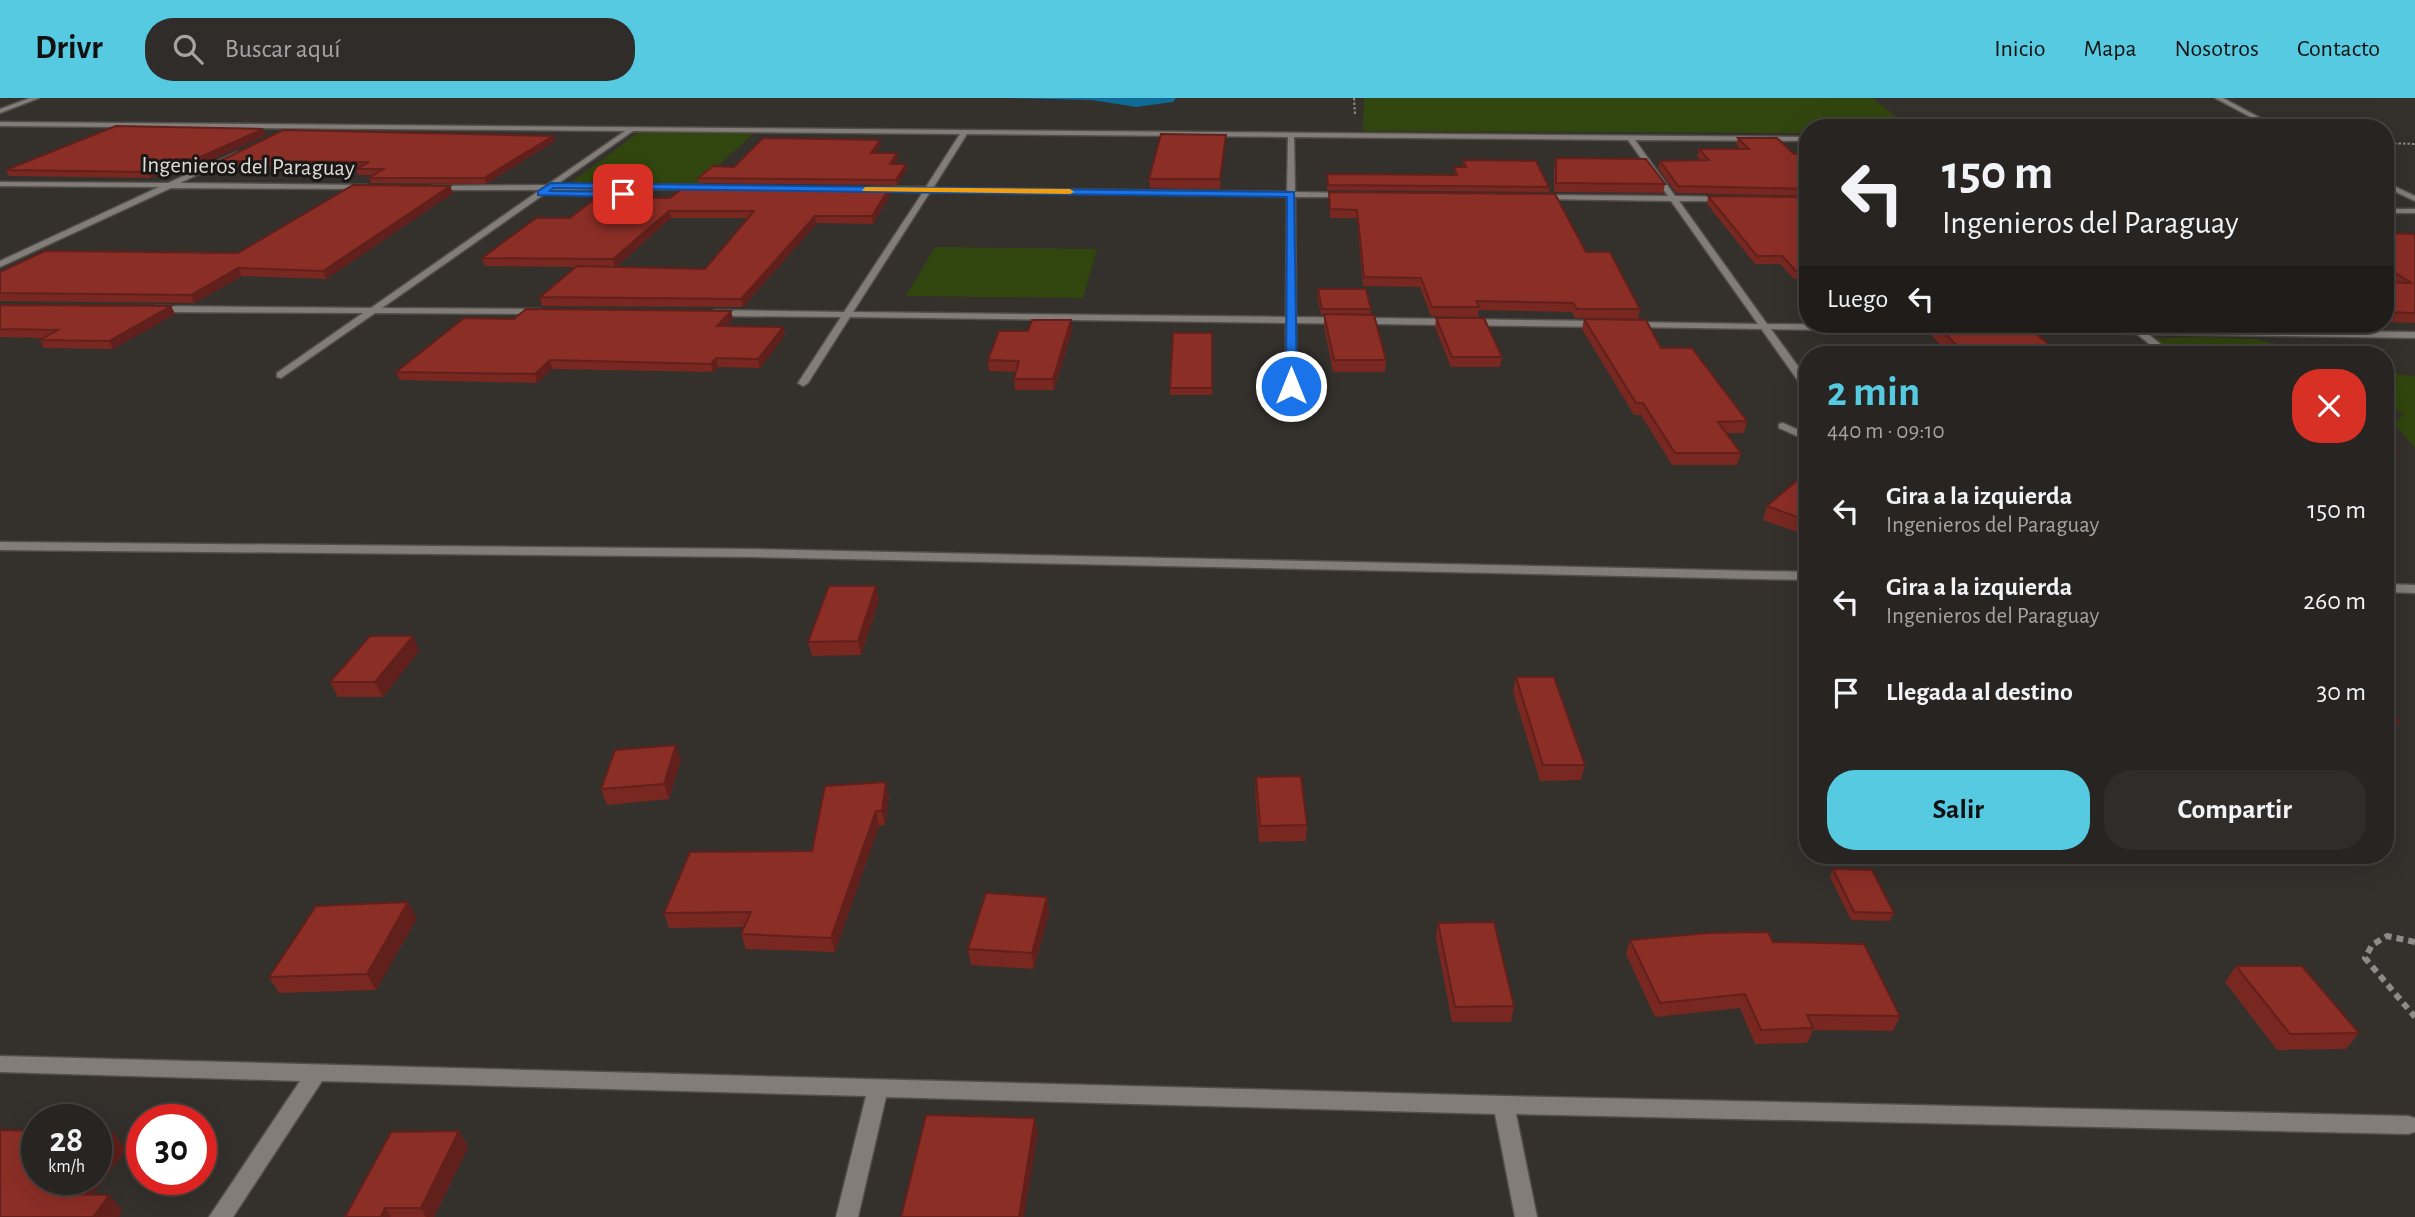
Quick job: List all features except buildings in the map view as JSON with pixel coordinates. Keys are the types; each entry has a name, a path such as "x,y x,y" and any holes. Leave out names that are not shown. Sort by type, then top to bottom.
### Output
{"street":[{"path":"0,111 36,98"},
{"path":"2218,98 2259,119"},
{"path":"0,124 1799,139"},
{"path":"273,137 296,126"},
{"path":"281,376 632,129"},
{"path":"803,383 965,132"},
{"path":"1291,135 1291,386"},
{"path":"1630,138 1799,375"},
{"path":"0,264 250,148"},
{"name":"Ingenieros del Paraguay","path":"0,184 373,187"},
{"path":"427,188 551,186 705,191 541,193 495,189"},
{"path":"2394,188 2415,199"},
{"path":"858,189 925,194"},
{"path":"868,197 925,194 1360,199"},
{"path":"1523,197 1741,200"},
{"path":"1541,205 1731,208"},
{"path":"2394,211 2415,211"},
{"path":"138,309 555,312"},
{"path":"708,313 1612,325"},
{"path":"1626,325 1799,327"},
{"path":"2147,333 2160,346"},
{"path":"2324,333 2415,335"},
{"path":"1783,426 1799,434"},
{"path":"0,546 765,554 1799,576"},
{"path":"2394,588 2415,589"},
{"path":"0,1064 1504,1105 2408,1125"},
{"path":"220,1217 316,1073"},
{"path":"847,1217 878,1088"},
{"path":"1504,1105 1526,1217"}],"path":[{"path":"2394,143 2415,144"},
{"path":"2415,942 2387,936 2372,945 2365,958 2415,1017"}],"green space":[{"path":"1364,98 1872,98 1899,119 1799,119 1799,133 1363,131"},
{"path":"639,132 754,133 699,183 572,182"},
{"path":"935,247 1097,249 1083,298 906,296"},
{"path":"2155,339 2256,339 2283,346 2151,346 2149,343"},
{"path":"2394,374 2415,376 2415,448 2395,424 2404,414 2394,409"}],"water":[{"path":"1007,98 1176,98 1173,102 1136,107 1092,100"}],"slow traffic":[{"path":"865,189 1070,192"}],"route":[{"path":"623,194 541,193 551,186 1291,194 1291,386"}]}
